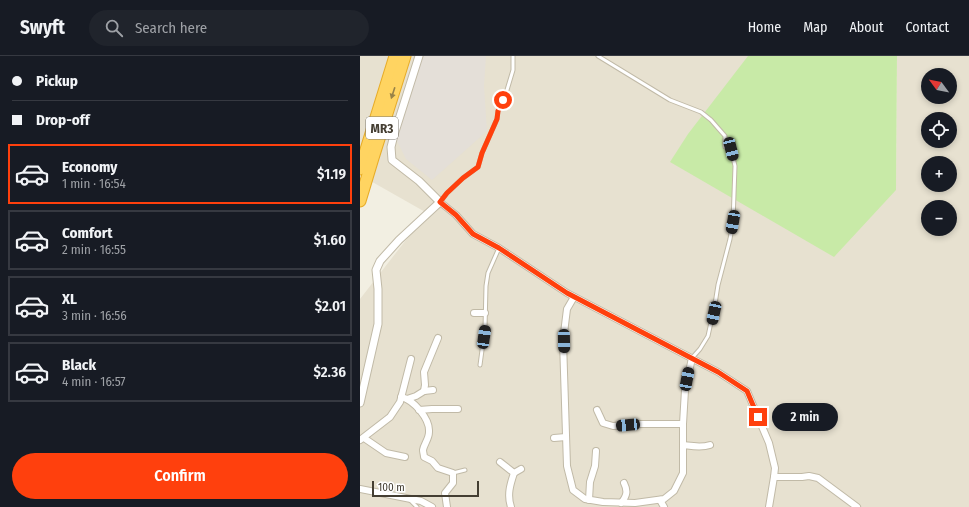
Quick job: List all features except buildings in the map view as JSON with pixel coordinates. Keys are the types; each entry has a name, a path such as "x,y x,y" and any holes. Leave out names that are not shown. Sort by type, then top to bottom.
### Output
{"highway":[{"name":"MR3","path":"360,169 395,56"},
{"name":"MR3","path":"360,201 405,56"}],"street":[{"path":"419,56 394,135 391,147 392,160 419,181 440,202 456,215 473,234 499,248 574,297 718,372 747,391 769,443 775,468 768,507"},
{"path":"360,403 378,324 378,289 376,270 380,261 389,250 440,202"},
{"path":"574,297 567,309 564,341 567,466 573,490 585,499 635,503 664,499 674,491 683,473 685,390 692,358"},
{"path":"474,313 485,313"},
{"path":"424,391 424,372 438,338"},
{"path":"405,457 386,453 362,439 390,417 404,398 411,359"},
{"path":"404,398 416,396 424,391 433,390"},
{"path":"404,398 419,410 428,423 428,440 423,450 424,457 432,461 438,468 454,473 453,483 447,486 446,507"},
{"path":"419,410 458,409"},
{"path":"597,410 603,423 613,426 636,424 683,424"},
{"path":"554,438 566,437"},
{"path":"683,445 710,445"},
{"path":"592,500 590,482 595,466 596,451"},
{"path":"500,462 514,473"},
{"path":"511,507 509,502 509,488 514,473 522,469"},
{"path":"774,477 809,476 818,478 857,507"},
{"path":"621,502 626,497 626,488 624,483"},
{"path":"360,489 421,501 432,507"},
{"path":"592,500 599,495"},
{"path":"660,500 664,507"}],"lane":[{"path":"440,202 463,178 478,167 507,90 513,70 512,56"},
{"path":"598,56 670,100 701,112 711,120 725,136 724,147 731,149 735,166 733,222 708,336 692,358"},
{"path":"480,365 485,328 486,286 488,273 499,248"},
{"path":"454,473 465,470"},
{"path":"407,498 417,507"}],"shaded area":[{"path":"360,56 748,56 896,190 897,56 969,56 969,507 360,507 360,299 427,213 360,175"},
{"path":"421,56 486,56 484,86 487,131 432,180 406,159 394,135"}],"green space":[{"path":"748,56 897,56 896,190 834,257 670,162 688,134"}],"route":[{"path":"503,100 478,167 454,186 440,202 456,215 473,234 499,248 567,293 718,372 747,391 758,417"}]}
